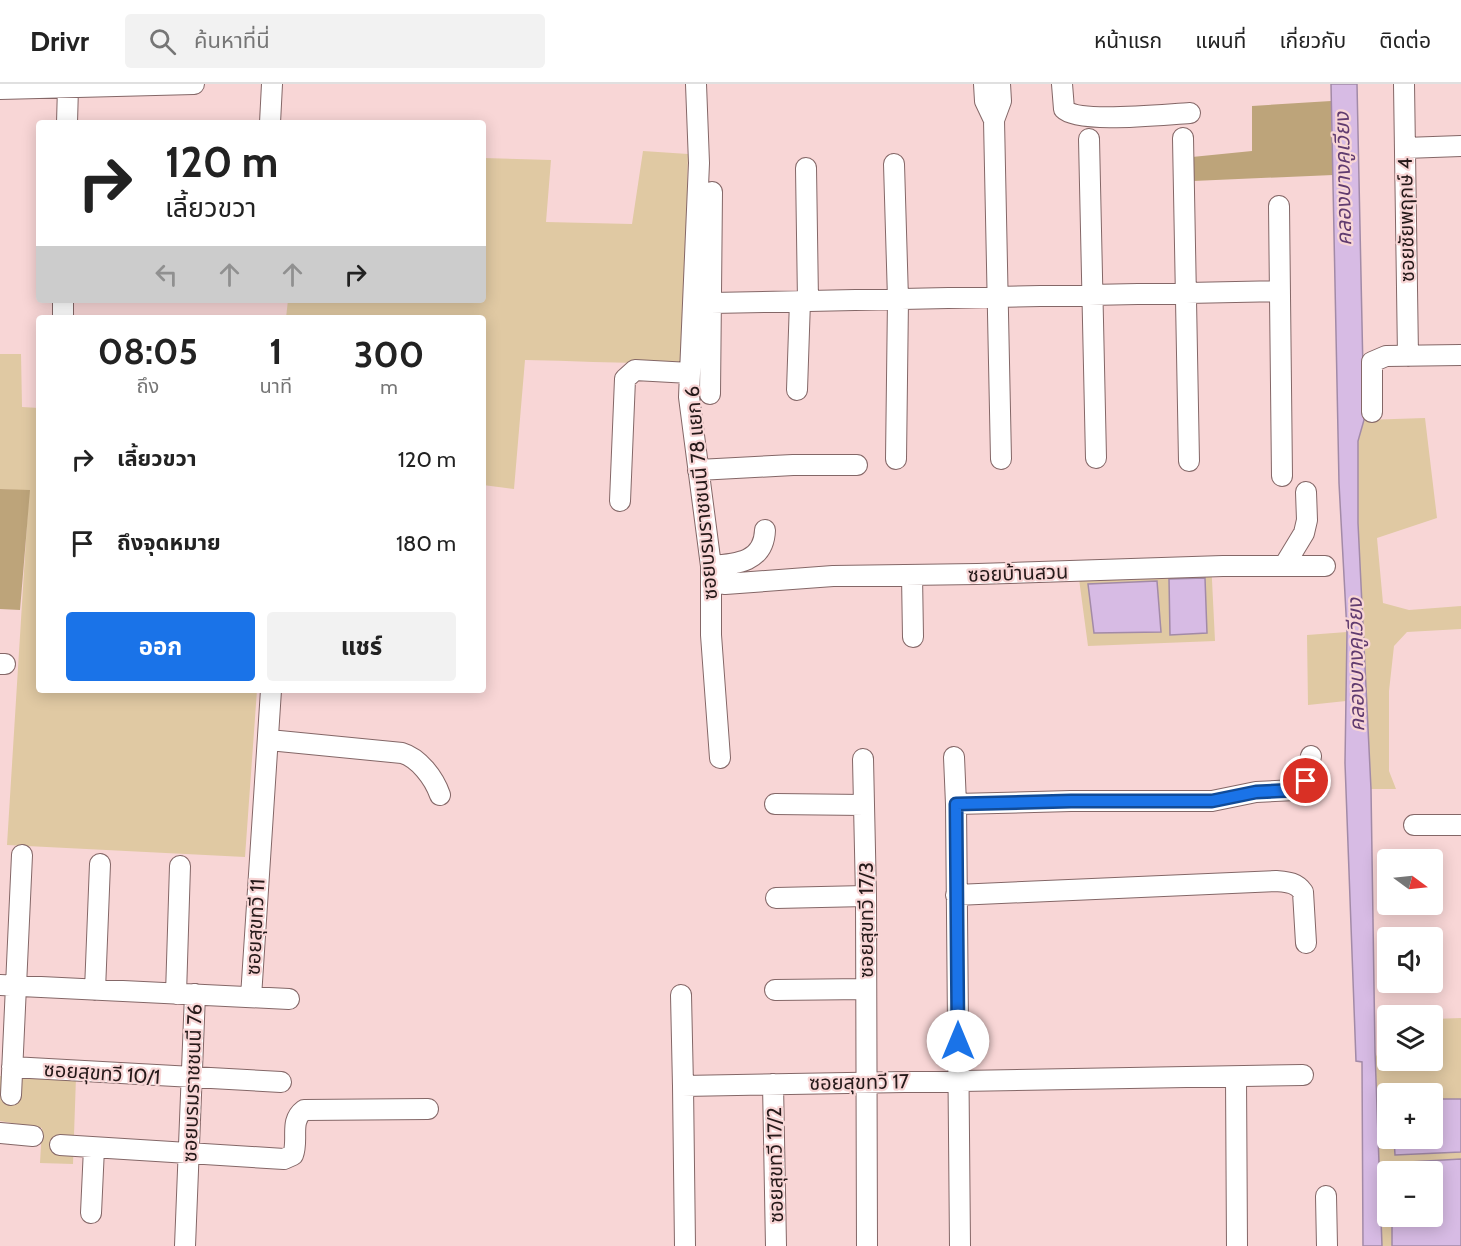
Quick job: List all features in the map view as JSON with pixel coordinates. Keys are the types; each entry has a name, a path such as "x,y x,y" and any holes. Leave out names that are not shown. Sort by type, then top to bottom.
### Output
{"street":[{"path":"0,89 194,84"},
{"path":"270,120 272,84"},
{"name":"ซอยบรมราชชนนี 78 แยก 6","path":"696,84 699,163 690,373 691,419 711,574 711,635 720,758"},
{"path":"984,84 985,101 993,120 1001,459"},
{"path":"993,120 1001,101 1000,84"},
{"path":"1062,84 1064,109 1070,114 1094,117 1190,113"},
{"name":"ซอยชัยพฤกษ์ 4","path":"1404,84 1408,357"},
{"path":"68,120 75,86"},
{"path":"1183,138 1189,461"},
{"path":"1089,139 1096,458"},
{"path":"1405,148 1461,146"},
{"path":"894,164 898,299 896,459"},
{"path":"797,390 804,301 806,168"},
{"path":"710,394 712,192"},
{"path":"1279,206 1282,476"},
{"path":"711,303 1280,291"},
{"path":"1372,412 1372,362 1386,356 1461,356"},
{"path":"621,501 625,379 635,370 690,373"},
{"path":"698,470 793,465 857,465"},
{"path":"1284,566 1304,533 1307,520 1306,492"},
{"path":"711,574 759,552 765,542 765,530"},
{"name":"ซอยบ้านสวน","path":"711,574 725,584 833,576 1325,566"},
{"path":"912,575 913,637"},
{"name":"ซอยสุขทวี 11","path":"251,997 271,693"},
{"path":"269,740 402,753 411,756 437,786 440,795"},
{"path":"956,804 1212,801 1256,792 1295,790 1302,788 1306,781 1311,756"},
{"path":"954,758 960,1246"},
{"name":"ซอยสุขทวี 17/3","path":"863,759 866,896 867,1246"},
{"path":"775,804 864,805"},
{"path":"1414,825 1461,825"},
{"path":"10,1095 12,1067 7,985 22,855"},
{"path":"95,990 100,864"},
{"path":"180,866 186,994"},
{"path":"956,895 1276,881 1292,883 1299,885 1303,892 1306,943"},
{"path":"776,898 866,896"},
{"name":"ซอยบรมราชชนนี 76","path":"7,985 186,994 192,1078 185,1246"},
{"path":"775,990 866,989"},
{"name":"ซอยสุขทวี 11","path":"186,994 289,999"},
{"path":"681,995 685,1246"},
{"name":"ซอยสุขทวี 10/1","path":"12,1067 281,1082"},
{"name":"ซอยสุขทวี 17","path":"683,1086 1303,1075"},
{"path":"1236,1077 1238,1246"},
{"name":"ซอยสุขทวี 17/2","path":"773,1084 776,1246"},
{"path":"60,1145 284,1159 293,1155 296,1148 295,1121 304,1110 428,1109"},
{"path":"0,1133 33,1136"},
{"path":"91,1213 94,1148"},
{"path":"1326,1196 1327,1246"}],"shaded area":[{"path":"1331,101 1333,175 1193,181 1192,157 1252,151 1252,106"},
{"path":"643,151 688,154 683,363 525,360 514,489 486,485 486,315 286,315 288,303 486,303 486,158 551,160 546,222 632,224"},
{"path":"0,354 21,354 22,407 36,408 36,693 257,693 245,857 7,845 29,491 0,489"},
{"path":"1425,418 1437,518 1377,538 1383,603 1409,610 1461,606 1461,629 1407,632 1394,646 1389,691 1389,771 1396,789 1371,789 1358,523 1358,441 1364,420"},
{"path":"0,489 30,490 20,610 0,609"},
{"path":"1211,560 1215,641 1088,646 1077,564"},
{"path":"1347,632 1346,701 1308,705 1307,635"},
{"path":"1461,1018 1461,1099 1443,1099 1443,1083 1377,1083 1377,1107 1375,1052 1377,1071 1443,1071 1443,1019"},
{"path":"0,1076 76,1077 73,1164 40,1163 42,1128 0,1121"},
{"path":"1378,1149 1395,1149 1395,1155 1461,1152 1461,1159 1379,1161"},
{"path":"1381,1227 1392,1227 1392,1246 1382,1246"}],"water":[{"name":"คลองบางคูเวียง","path":"1331,84 1357,84 1364,420 1358,441 1358,523 1371,789 1379,1161 1377,1161 1377,1227 1381,1227 1382,1246 1363,1246 1362,1062 1356,1061 1345,763 1347,632 1339,483"},
{"path":"1205,578 1207,633 1170,635 1169,579"},
{"path":"1157,581 1161,632 1094,633 1088,584"},
{"path":"1443,1099 1461,1099 1461,1152 1395,1155 1395,1149 1443,1149"},
{"path":"1461,1159 1461,1246 1392,1246 1392,1227 1443,1227 1443,1161 1426,1161"}],"route":[{"path":"958,1041 956,804 1212,801 1256,792 1295,790 1302,788 1306,781"}]}
